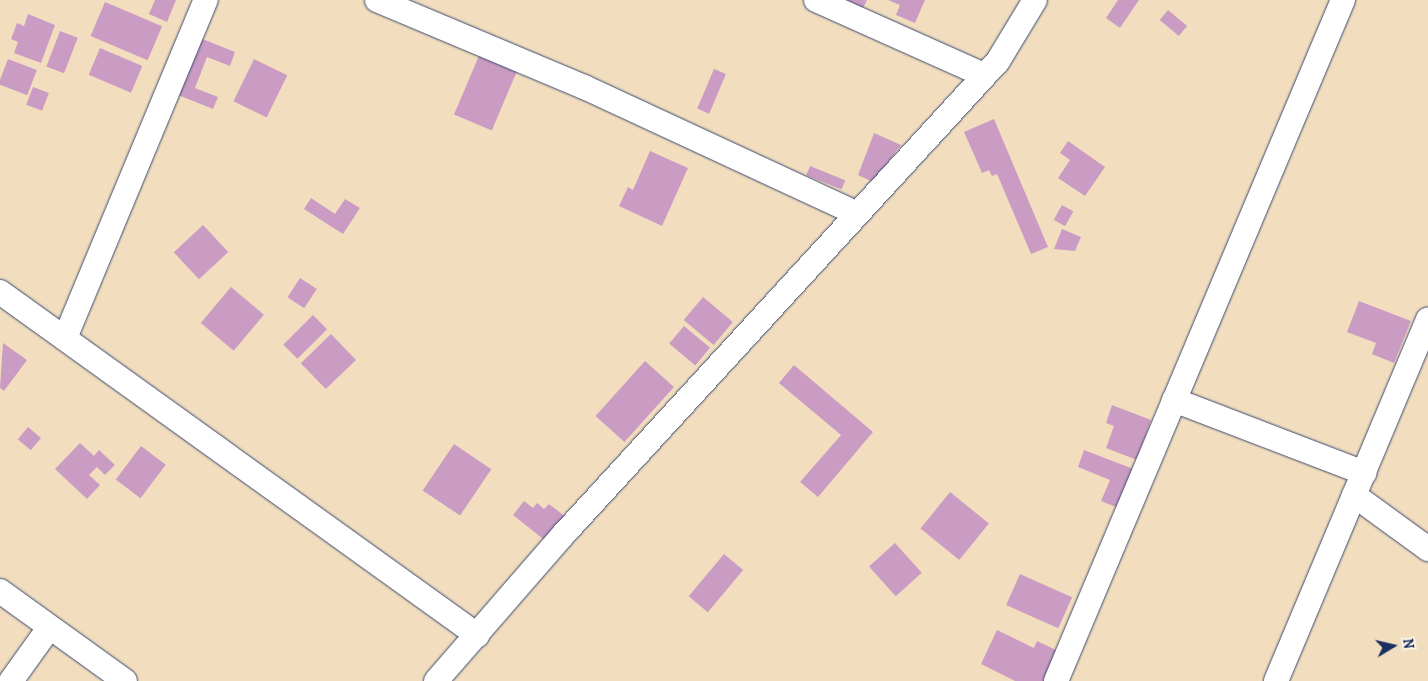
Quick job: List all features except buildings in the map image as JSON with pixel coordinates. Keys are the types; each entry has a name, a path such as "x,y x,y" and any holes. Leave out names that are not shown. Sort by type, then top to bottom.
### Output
{"street":[{"path":"65,338 206,0"},
{"path":"377,0 584,87 855,213"},
{"path":"816,0 984,75"},
{"path":"436,681 855,213 998,61 1035,0"},
{"path":"1056,681 1343,0"},
{"path":"0,292 477,634"},
{"path":"1276,681 1428,320"},
{"path":"1174,400 1364,473"},
{"path":"1354,495 1428,550"},
{"path":"0,591 125,681"},
{"path":"11,681 49,628"}]}
